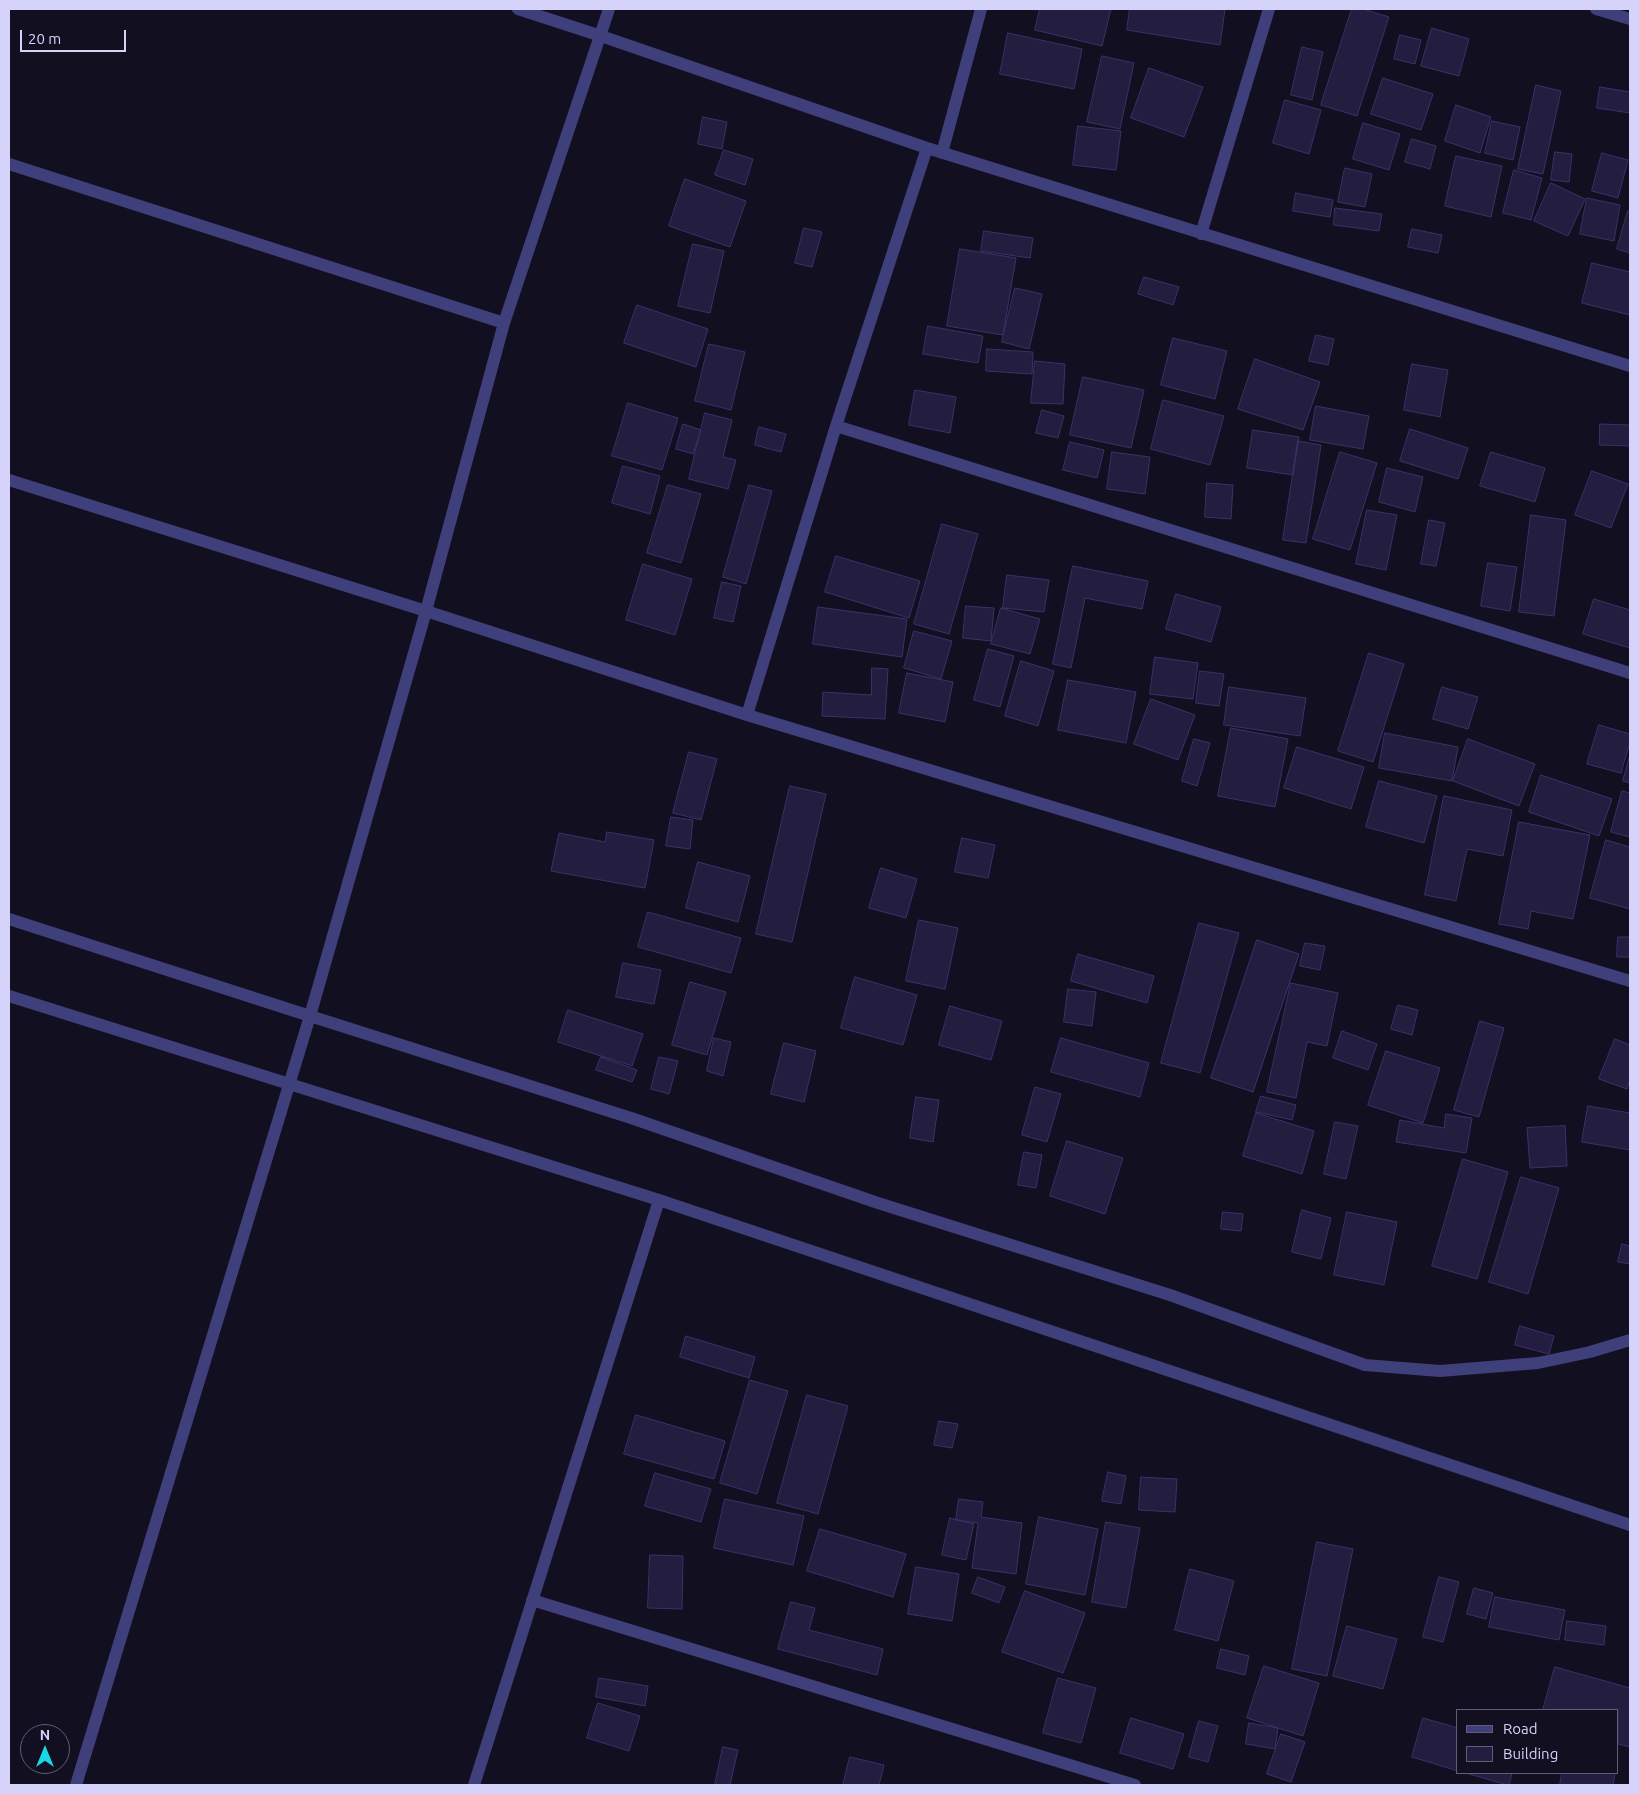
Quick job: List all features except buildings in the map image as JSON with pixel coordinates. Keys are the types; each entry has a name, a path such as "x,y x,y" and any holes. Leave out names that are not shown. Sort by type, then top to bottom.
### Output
{"street":[{"path":"518,9 942,153 1630,366"},
{"path":"76,1785 310,1016 426,611 504,324 609,9"},
{"path":"942,153 980,9"},
{"path":"1201,234 1269,9"},
{"path":"1596,9 1630,19"},
{"path":"747,715 836,426 927,148"},
{"path":"9,164 504,324"},
{"path":"836,426 1630,673"},
{"path":"9,480 426,611 747,715 1630,981"},
{"path":"9,919 631,1118 878,1203 1170,1295 1365,1365 1440,1371 1538,1363 1590,1352 1630,1340"},
{"path":"9,996 659,1200 1630,1524"},
{"path":"474,1785 659,1200"},
{"path":"532,1600 1135,1785"}]}
